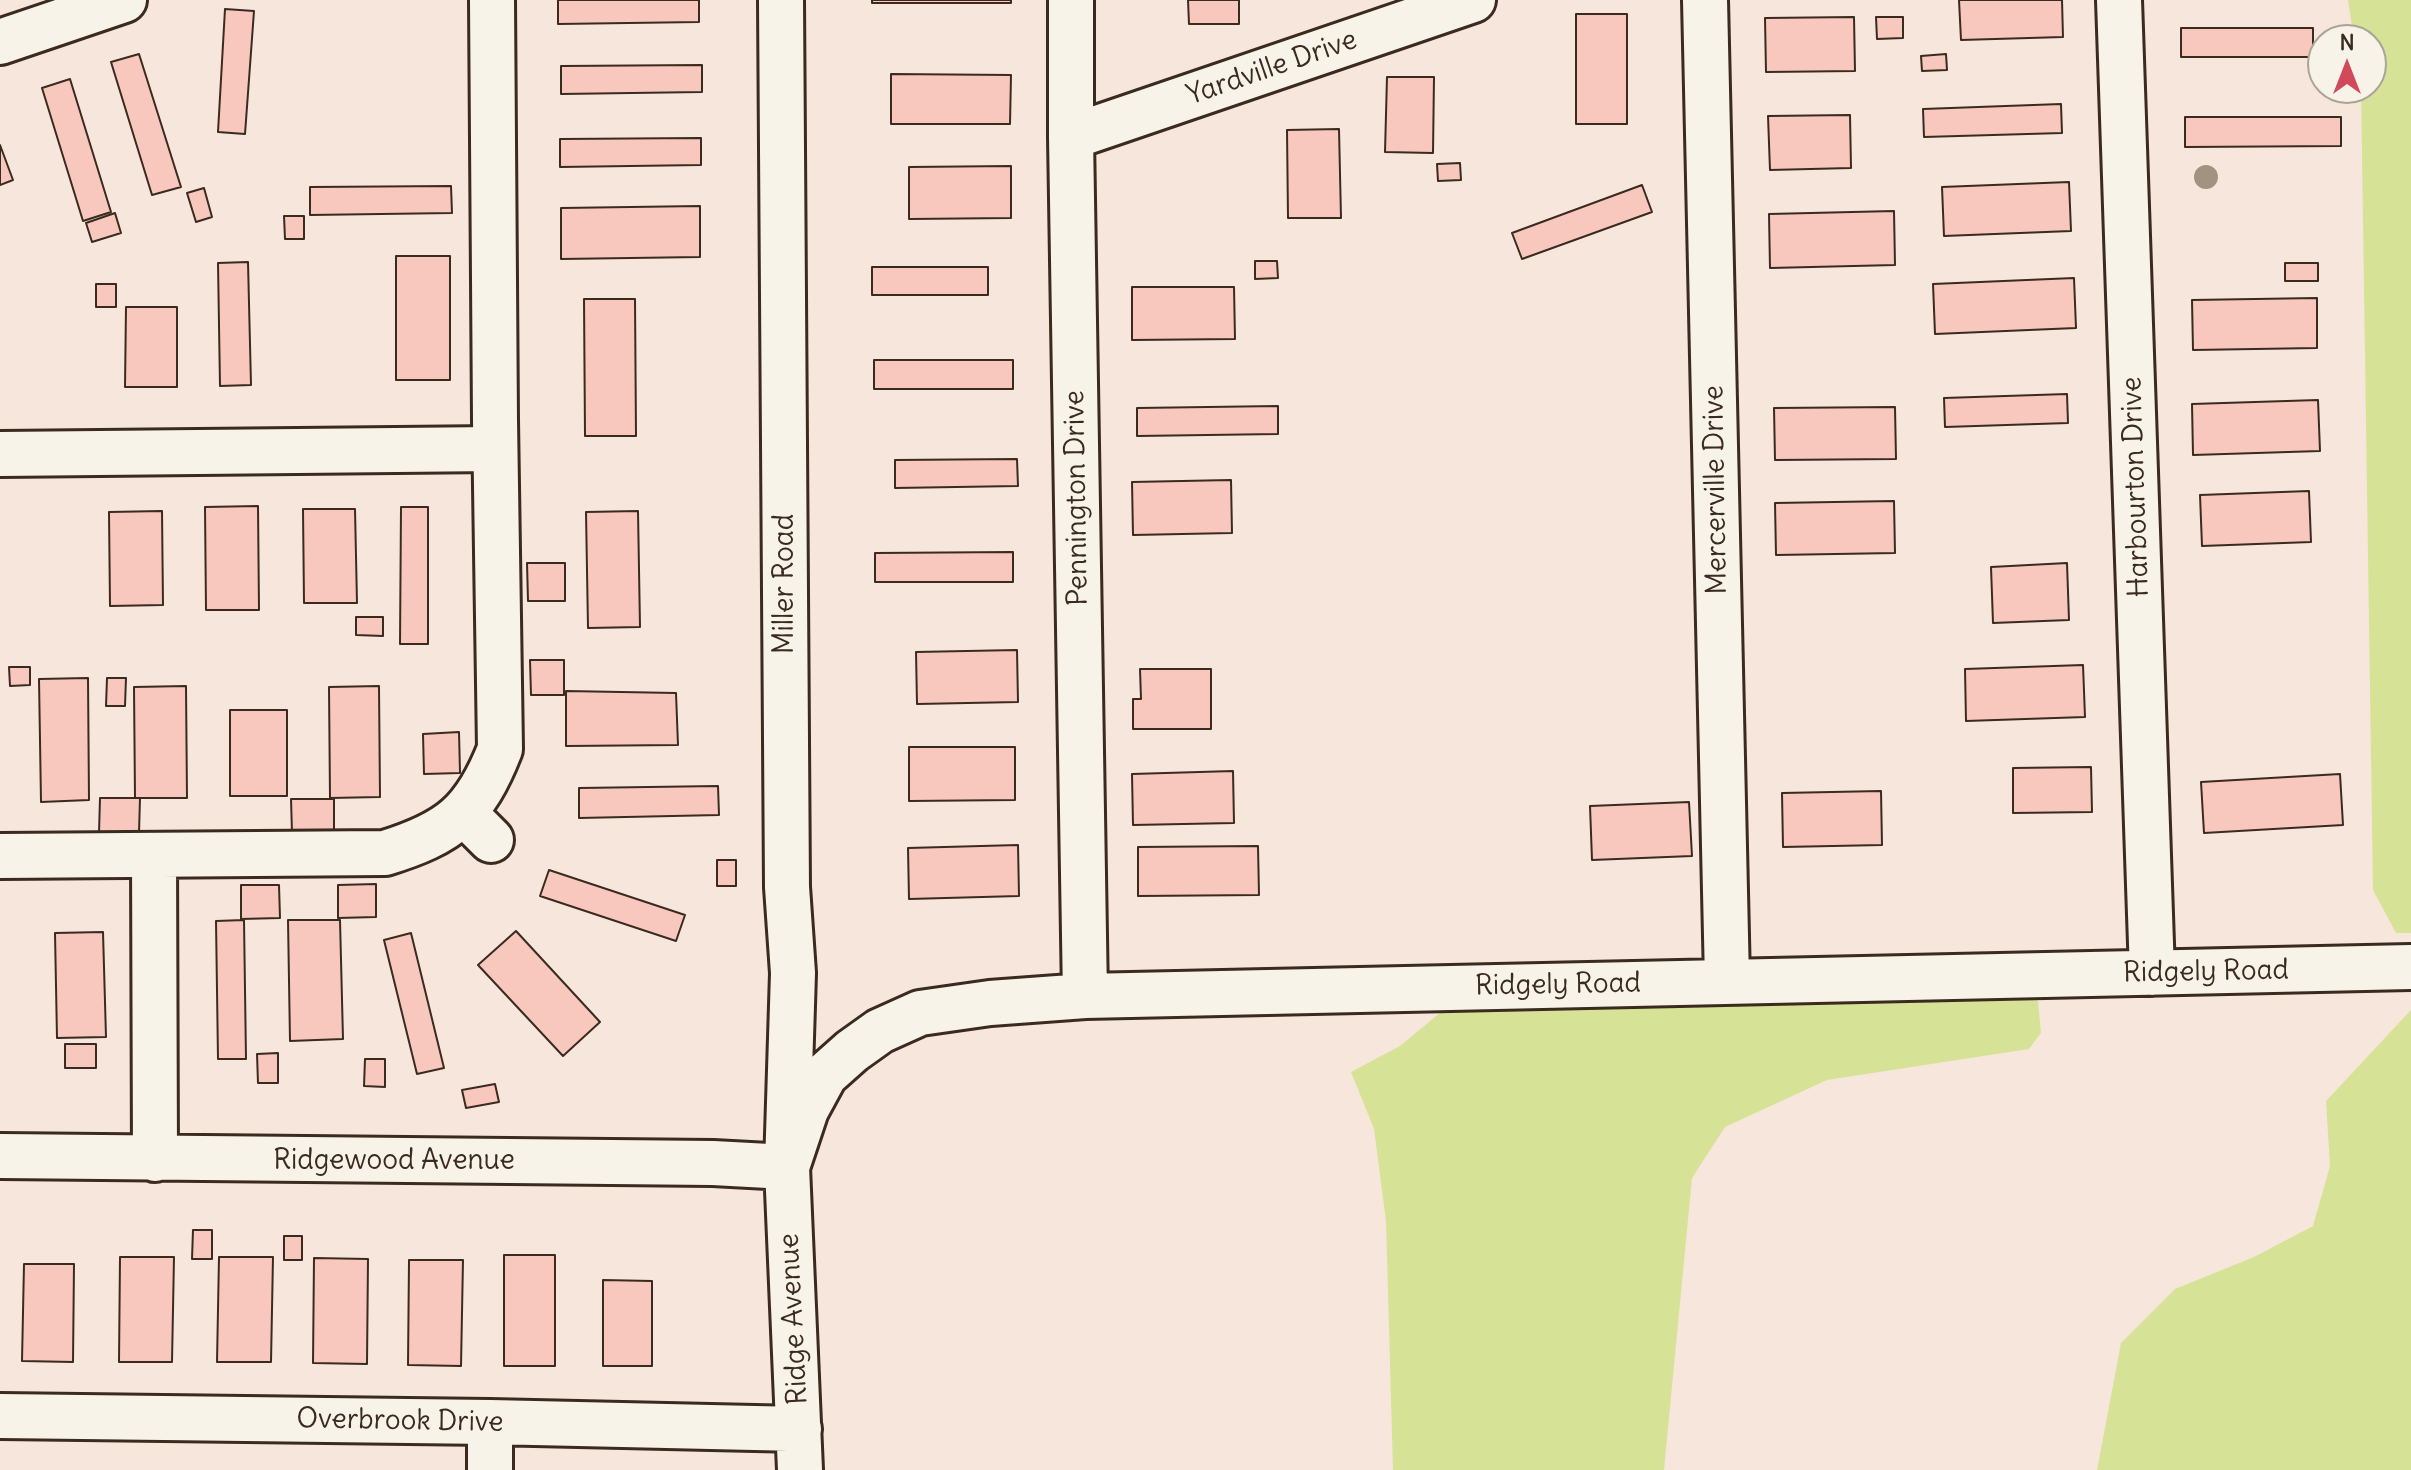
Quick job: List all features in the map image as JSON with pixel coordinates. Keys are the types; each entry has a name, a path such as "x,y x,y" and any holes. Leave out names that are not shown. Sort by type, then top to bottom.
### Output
{"street":[{"path":"0,42 124,0"},
{"path":"0,856 385,853 477,826 500,749 492,0"},
{"name":"Miller Road","path":"781,0 787,872 793,973 787,1167"},
{"name":"Pennington Drive","path":"1071,0 1085,996"},
{"name":"Yardville Drive","path":"1071,137 1473,0"},
{"name":"Mercerville Drive","path":"1705,0 1727,980"},
{"name":"Harbourton Drive","path":"2119,0 2152,973"},
{"path":"0,454 495,449"},
{"path":"154,855 155,1159"},
{"name":"Ridgely Road","path":"787,1167 806,1110 825,1075 852,1051 880,1031 920,1013 990,1003 1085,996 2411,967"},
{"name":"Ridgewood Avenue","path":"0,1156 713,1163 787,1167"},
{"name":"Ridge Avenue","path":"787,1167 800,1449"},
{"name":"Overbrook Drive","path":"0,1416 490,1422 800,1449"},
{"path":"490,1422 490,1470"}],"green space":[{"path":"2348,0 2411,0 2411,933 2396,933 2373,890 2361,104 2387,104 2387,24 2352,24"},
{"path":"2016,989 2038,1001 2041,1033 2029,1049 1827,1080 1725,1127 1692,1178 1664,1470 1393,1470 1386,1221 1374,1129 1351,1072 1400,1046 1441,1012"},
{"path":"2411,1010 2411,1470 2097,1470 2121,1343 2175,1289 2254,1257 2313,1226 2330,1166 2326,1101"}],"building":[{"path":"558,0 699,0 699,22 558,24"},
{"path":"872,0 1011,0 1011,3 872,3"},
{"path":"1188,0 1239,0 1239,24 1189,24"},
{"path":"1959,0 2062,0 2063,37 1961,40"},
{"path":"225,9 254,11 245,134 218,132"},
{"path":"1576,14 1627,14 1627,124 1576,124"},
{"path":"1854,17 1855,71 1766,72 1765,18"},
{"path":"1876,17 1903,17 1903,38 1877,39"},
{"path":"2181,28 2307,28 2307,57 2181,57"},
{"path":"139,54 181,187 152,195 111,62"},
{"path":"1946,54 1947,70 1922,71 1921,56"},
{"path":"702,65 702,92 561,94 561,66"},
{"path":"891,74 1011,75 1010,124 891,124"},
{"path":"1387,77 1434,77 1433,153 1385,152"},
{"path":"70,79 111,212 83,221 42,88"},
{"path":"2061,104 2062,133 1924,137 1923,109"},
{"path":"1850,115 1851,168 1770,170 1768,116"},
{"path":"2185,117 2341,117 2341,146 2185,147"},
{"path":"1339,129 1341,218 1288,218 1287,130"},
{"path":"701,138 701,165 560,167 560,139"},
{"path":"0,145 13,180 0,185"},
{"path":"1460,163 1461,180 1438,181 1437,164"},
{"path":"1011,166 1011,218 909,219 909,167"},
{"path":"2069,182 2071,231 1944,236 1942,187"},
{"path":"1642,185 1652,212 1522,259 1512,233"},
{"path":"451,186 452,213 310,215 310,187"},
{"path":"204,188 212,217 196,222 187,193"},
{"path":"700,206 700,257 561,259 561,208"},
{"path":"1894,211 1895,265 1770,268 1769,214"},
{"path":"115,213 121,233 92,242 86,223"},
{"path":"284,216 304,216 304,239 285,239"},
{"path":"396,256 450,256 450,380 396,380"},
{"path":"1255,261 1277,261 1278,278 1255,279"},
{"path":"248,262 251,385 220,386 218,263"},
{"path":"2285,263 2318,263 2318,281 2285,281"},
{"path":"872,267 988,267 988,295 872,295"},
{"path":"2074,278 2076,328 1935,334 1933,284"},
{"path":"96,284 116,284 116,307 96,307"},
{"path":"1132,287 1234,287 1235,339 1132,340"},
{"path":"2317,298 2317,348 2193,350 2192,300"},
{"path":"584,299 635,299 636,436 585,436"},
{"path":"126,307 177,307 177,387 125,387"},
{"path":"874,360 1013,360 1013,389 874,389"},
{"path":"2067,394 2068,423 1945,427 1944,398"},
{"path":"2318,400 2320,451 2193,455 2192,404"},
{"path":"1278,406 1278,434 1137,436 1137,408"},
{"path":"1895,407 1896,459 1775,460 1774,408"},
{"path":"1017,459 1018,486 895,488 895,460"},
{"path":"1231,480 1232,533 1133,535 1132,482"},
{"path":"2309,491 2311,542 2202,546 2200,495"},
{"path":"1894,501 1895,553 1776,555 1775,503"},
{"path":"258,506 259,610 206,610 205,507"},
{"path":"401,507 428,507 428,644 400,644"},
{"path":"303,509 355,509 357,603 304,603"},
{"path":"162,511 163,605 110,606 109,512"},
{"path":"638,511 640,627 588,628 586,512"},
{"path":"1013,552 1013,582 875,582 875,553"},
{"path":"527,563 565,563 565,601 528,601"},
{"path":"2067,563 2069,620 1993,623 1991,567"},
{"path":"356,617 383,617 383,636 356,635"},
{"path":"1017,650 1018,702 917,704 916,652"},
{"path":"530,660 564,660 564,695 531,695"},
{"path":"2083,665 2085,717 1966,721 1965,669"},
{"path":"9,667 30,667 30,685 10,686"},
{"path":"1140,669 1211,669 1211,729 1133,729 1133,699 1141,699"},
{"path":"88,678 89,800 41,802 39,679"},
{"path":"107,678 126,678 125,706 106,706"},
{"path":"186,686 187,798 135,798 134,687"},
{"path":"379,686 380,797 330,798 329,687"},
{"path":"566,691 676,693 678,745 566,746"},
{"path":"230,710 287,710 287,796 230,796"},
{"path":"459,732 460,773 424,774 423,734"},
{"path":"909,747 1015,747 1015,800 909,801"},
{"path":"2091,767 2092,812 2013,813 2013,768"},
{"path":"1233,771 1234,823 1133,825 1132,774"},
{"path":"2340,774 2343,825 2204,833 2201,782"},
{"path":"718,786 719,815 579,818 579,788"},
{"path":"1881,791 1882,845 1783,847 1782,793"},
{"path":"100,798 140,798 139,833 99,833"},
{"path":"291,799 334,799 334,832 292,833"},
{"path":"1689,802 1692,856 1592,860 1590,806"},
{"path":"1018,845 1019,896 909,899 908,848"},
{"path":"1258,846 1259,895 1138,896 1138,847"},
{"path":"717,860 736,860 736,886 717,886"},
{"path":"549,870 685,915 676,941 540,896"},
{"path":"376,884 376,917 338,918 338,885"},
{"path":"241,885 279,885 280,918 241,919"},
{"path":"244,920 246,1059 218,1059 216,921"},
{"path":"288,920 340,920 343,1039 290,1041"},
{"path":"516,931 600,1022 563,1056 478,965"},
{"path":"103,932 106,1037 57,1038 55,933"},
{"path":"411,933 444,1068 417,1074 384,940"},
{"path":"65,1044 96,1044 96,1068 65,1068"},
{"path":"278,1053 278,1083 258,1083 257,1054"},
{"path":"365,1059 385,1059 385,1087 364,1086"},
{"path":"495,1084 499,1102 466,1108 462,1090"},
{"path":"193,1230 212,1230 212,1259 192,1259"},
{"path":"284,1236 302,1236 302,1260 284,1260"},
{"path":"504,1255 555,1255 555,1366 504,1366"},
{"path":"120,1257 174,1257 172,1362 119,1362"},
{"path":"219,1257 273,1257 271,1362 217,1362"},
{"path":"314,1258 368,1259 367,1364 313,1363"},
{"path":"409,1260 463,1260 461,1366 408,1365"},
{"path":"24,1264 74,1264 73,1362 22,1361"},
{"path":"603,1280 652,1281 652,1366 603,1366"}]}
